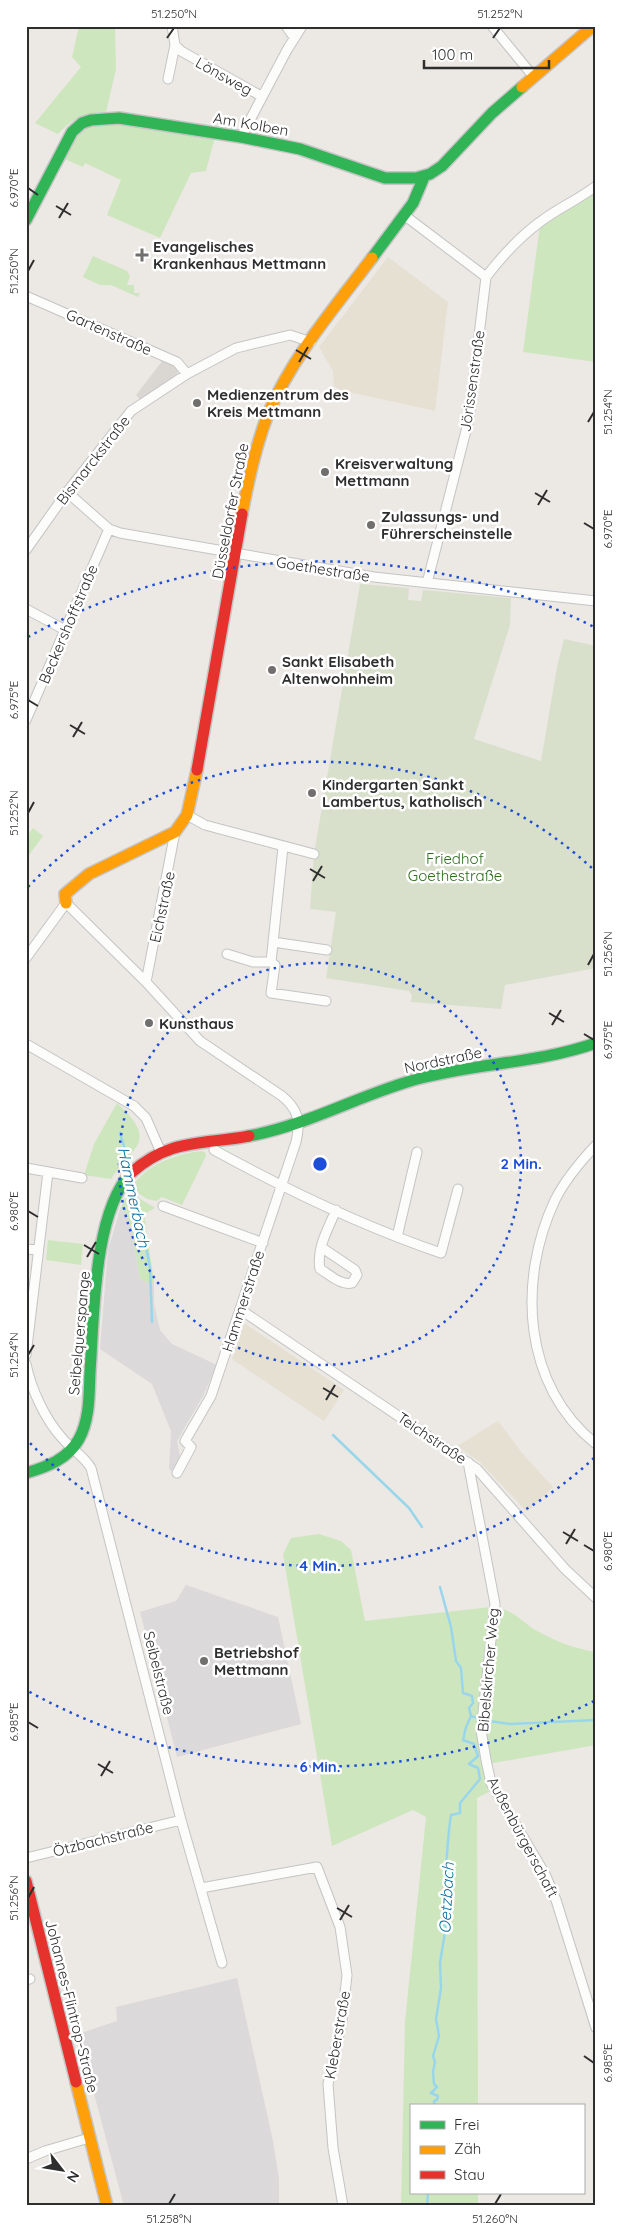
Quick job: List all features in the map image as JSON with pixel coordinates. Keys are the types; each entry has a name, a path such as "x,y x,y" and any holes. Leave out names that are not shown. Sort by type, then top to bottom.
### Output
{"street":[{"name":"Lönsweg","path":"168,79 175,45 172,26"},
{"path":"286,26 294,37"},
{"path":"262,96 302,26"},
{"path":"492,26 533,76"},
{"path":"424,176 447,162 484,121 533,76 593,26"},
{"name":"Lönsweg","path":"175,45 186,55 262,96 241,137"},
{"name":"Am Kolben","path":"26,220 72,132 82,123 110,118 241,137 322,154 385,178 401,180 424,176"},
{"name":"Düsseldorfer Straße","path":"66,903 64,896 67,891 89,874 175,832 187,815 194,790 247,486 268,415 280,388 311,342 418,194 424,176"},
{"path":"404,215 486,278 504,252 539,222 596,186"},
{"name":"Jörissenstraße","path":"427,583 469,419 486,278"},
{"name":"Gartenstraße","path":"26,296 177,362 187,374"},
{"name":"Bismarckstraße","path":"26,550 67,492 126,416 187,374 245,345 290,335 311,342"},
{"name":"Goethestraße","path":"67,492 109,529 128,535 236,555 374,577 596,601"},
{"name":"Beckershoffstraße","path":"26,720 109,529"},
{"path":"26,609 65,630"},
{"path":"187,815 205,825 314,854"},
{"name":"Eichstraße","path":"146,982 175,832"},
{"path":"271,962 283,847"},
{"path":"26,958 66,903 146,982 200,1040 293,1105 300,1120"},
{"path":"273,942 327,950"},
{"path":"227,954 253,962 271,962 275,965 271,993 326,1002"},
{"name":"Nordstraße","path":"160,1150 192,1142 254,1136 419,1079 467,1068 552,1058 596,1043"},
{"path":"26,1044 134,1106 146,1118 160,1150"},
{"name":"Hammerstraße","path":"177,1473 192,1447 185,1441 211,1396 241,1310 296,1142 300,1120"},
{"path":"596,1145 565,1183 546,1222 536,1264 532,1308 534,1335 544,1377 567,1417 596,1444"},
{"name":"Seibelquerspange","path":"73,1447 84,1428 99,1271 107,1216 118,1188 141,1163 160,1150"},
{"path":"214,1150 281,1187 396,1237 441,1252 458,1189"},
{"path":"396,1237 417,1152"},
{"path":"26,1168 82,1178"},
{"path":"26,1355 48,1172"},
{"path":"163,1206 263,1243"},
{"path":"321,1246 355,1270 357,1275 352,1283 348,1284 336,1279 320,1268 318,1260 321,1246 336,1210"},
{"path":"26,1249 38,1250"},
{"name":"Teichstraße","path":"241,1310 468,1462 488,1481 565,1569 596,1598"},
{"name":"Seibelstraße","path":"26,1364 45,1412 62,1438 82,1456 91,1468 181,1820 222,1963"},
{"path":"26,1473 54,1463 73,1447"},
{"name":"Bibelskircher Weg","path":"468,1462 495,1604 481,1730 486,1760"},
{"name":"Außenbürgerschaft","path":"486,1760 491,1783 545,1874 556,1900 596,2028"},
{"name":"Ötzbachstraße","path":"26,1858 181,1820"},
{"name":"Kleberstraße","path":"200,1888 317,1867 340,1927 347,1975 342,2021 328,2084 333,2148 343,2206"},
{"name":"Johannes-Flintrop-Straße","path":"26,1880 107,2206"},
{"path":"26,2159 89,2138"}],"shaded area":[{"path":"388,257 448,302 435,411 340,390 334,386 333,371 319,347"},
{"path":"163,360 174,365 178,370 177,374 141,400 136,395"},
{"path":"120,1209 126,1212 131,1228 140,1279 149,1283 154,1282 154,1304 160,1330 172,1344 217,1365 203,1396 177,1441 181,1461 174,1473 169,1469 171,1431 152,1384 100,1349 108,1250"},
{"path":"244,1323 344,1390 324,1421 232,1359"},
{"path":"498,1421 522,1453 553,1487 527,1512 480,1462 457,1446"},
{"path":"186,1585 278,1617 301,1724 177,1757 140,1612 176,1601"},
{"path":"237,1978 273,2141 279,2179 279,2206 124,2206 78,2034 117,2021 116,2007"}],"green space":[{"path":"79,26 115,26 116,69 106,112 79,117 58,134 35,123 81,67 72,57"},
{"path":"111,121 215,137 206,171 191,173 160,238 107,215 121,180 85,163 83,167 62,158 75,136 80,132 92,125"},
{"path":"596,191 596,362 523,352 540,225"},
{"path":"93,256 127,271 130,276 127,285 134,285 134,293 140,293 138,297 111,285 100,285 83,277"},
{"name":"Friedhof Goethestraße","path":"360,584 409,588 408,600 421,601 423,590 511,598 510,625 474,739 541,761 557,667 564,639 596,646 596,968 505,985 501,1009 411,1002 412,995 409,991 326,978 336,912 310,909 314,854"},
{"path":"33,828 43,836 26,859 26,838"},
{"path":"117,1103 130,1116 137,1127 140,1135 138,1143 111,1179 84,1175 94,1144"},
{"path":"205,1152 206,1156 182,1205 162,1197 157,1201 147,1199 131,1188 145,1173 162,1162 180,1155"},
{"path":"129,1192 155,1208 144,1214 154,1282 149,1283 140,1279 131,1228 126,1212 120,1209"},
{"path":"48,1240 83,1244 81,1265 46,1260"},
{"path":"319,1534 341,1541 351,1550 365,1621 491,1607 499,1608 512,1613 553,1639 574,1647 596,1652 596,1745 493,1763 483,1769 491,1791 477,1798 478,2104 410,2104 410,2194 478,2194 478,2206 401,2206 405,2022 426,1817 413,1810 332,1846 283,1554 291,1538"}],"waterway":[{"name":"Hammerbach","path":"120,1133 130,1167"},
{"name":"Hammerbach","path":"133,1177 150,1268 152,1322"},
{"name":"Hammerbach","path":"333,1435 409,1508 422,1527"},
{"name":"Hammerbach","path":"440,1587 451,1627 456,1661 461,1668 463,1693 472,1696 473,1703 469,1708 471,1716 477,1718"},
{"name":"Oetzbach","path":"435,2104 434,2101 437,2100 438,2096 431,2093 437,2087 434,2084 433,2072 435,2062 433,2056 439,2036 436,2019 441,1988 440,1963 445,1932 444,1883 447,1877 450,1821 451,1815 460,1813 460,1803 480,1779 478,1768 469,1764 478,1756 474,1744 463,1740 471,1716"},
{"name":"Hammerbach","path":"489,1721 510,1724 596,1720"},
{"name":"Oetzbach","path":"427,2206 428,2194"}],"traffic: fast":[{"path":"26,220 72,132 82,123 91,120 119,118 241,137 300,149 385,178 416,178 430,174 442,166 492,113 522,87"},
{"path":"372,258 413,203 424,177"},
{"path":"249,1136 314,1117 399,1084 421,1078 553,1055 596,1043"},
{"path":"26,1473 49,1465 63,1457 74,1446 83,1431 88,1406 95,1296 102,1239 109,1213 118,1191 131,1173"}],"traffic: slow":[{"path":"522,87 593,26"},
{"path":"242,514 260,438 278,393 289,372 315,333 372,258"},
{"path":"66,903 65,894 89,874 175,832 187,815 197,770"},
{"path":"76,2082 107,2206"}],"traffic: jam":[{"path":"197,770 242,514"},
{"path":"131,1173 145,1162 173,1148 201,1142 249,1136"},
{"path":"26,1881 76,2082"}],"place":[{"name":"Evangelisches Krankenhaus Mettmann","path":"142,255"},
{"name":"Medienzentrum des Kreis Mettmann","path":"197,403"},
{"name":"Kreisverwaltung Mettmann","path":"325,472"},
{"name":"Zulassungs- und Führerscheinstelle","path":"371,525"},
{"name":"Sankt Elisabeth Altenwohnheim","path":"272,670"},
{"name":"Kindergarten Sankt Lambertus, katholisch","path":"312,793"},
{"name":"Kunsthaus","path":"149,1023"},
{"name":"Betriebshof Mettmann","path":"204,1661"}]}
